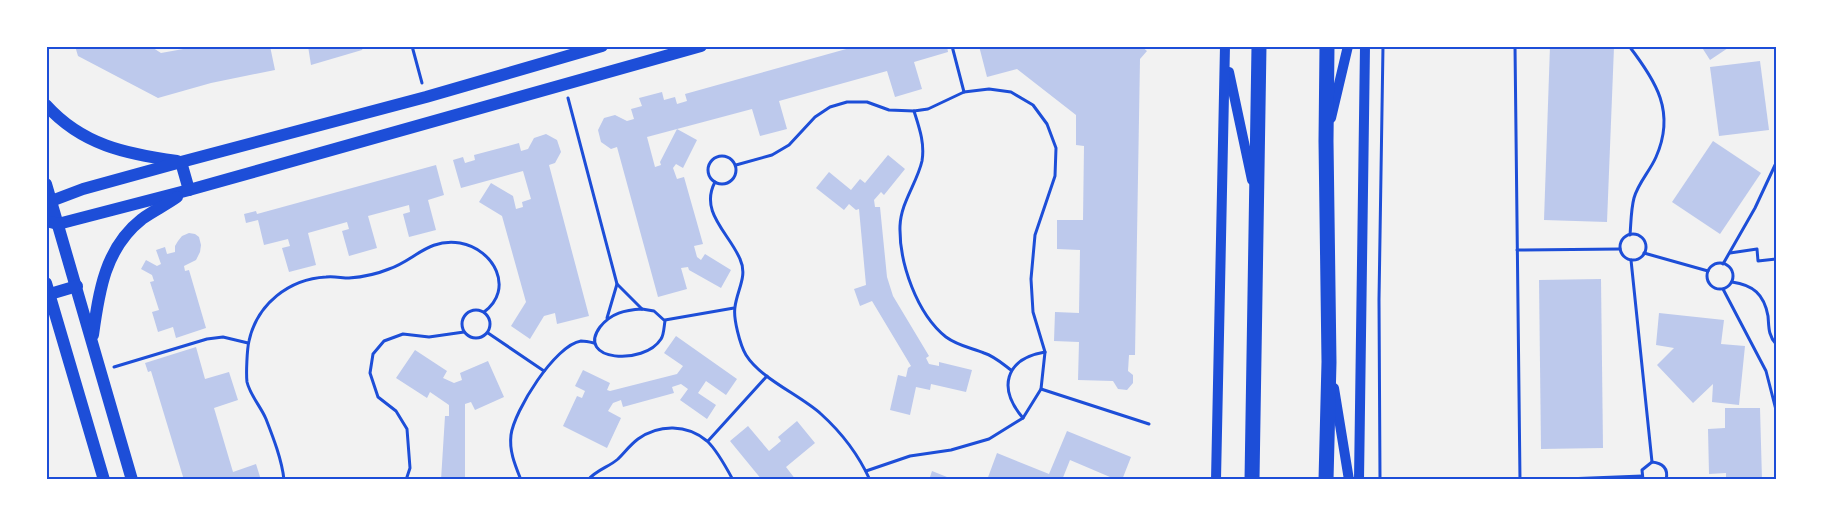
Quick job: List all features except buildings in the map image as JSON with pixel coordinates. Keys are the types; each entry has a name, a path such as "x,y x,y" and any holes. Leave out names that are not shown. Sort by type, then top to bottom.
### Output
{"main road":[{"path":"49,201 181,162 426,97 602,46"},
{"path":"52,222 189,190 701,46"},
{"path":"1252,480 1259,46"},
{"path":"1326,480 1329,362 1327,46"},
{"path":"46,105 76,131 99,143 122,152 181,162"},
{"path":"181,162 189,190"},
{"path":"46,184 52,222 77,286 132,480"},
{"path":"92,340 98,296 105,270 113,254 126,234 143,218 189,190"},
{"path":"77,286 48,289 104,480"}],"street":[{"path":"1326,141 1348,46"},
{"path":"1359,480 1365,46"},
{"path":"1225,50 1257,201"},
{"path":"1216,480 1225,50"},
{"path":"1329,362 1349,480"}],"path":[{"path":"412,46 426,97"},
{"path":"952,46 964,92"},
{"path":"1380,480 1379,300 1383,46"},
{"path":"1515,46 1520,480"},
{"path":"1629,46 1650,73 1664,103 1664,132 1656,157 1634,198 1630,235"},
{"path":"564,84 617,284 642,309"},
{"path":"736,165 772,155 789,146 816,117 830,107 847,102 867,102 889,110 914,111 928,109 964,92 989,89 1011,92 1033,105 1047,124 1056,148 1055,176 1035,235 1031,279 1034,312 1045,352 1041,389 1023,418 989,439 951,450 910,456 866,471"},
{"path":"914,111 922,135 922,160 906,201 900,225 904,262 914,293 928,316 946,337 967,348 987,353 1011,370"},
{"path":"719,155 729,157 736,165 735,177 731,181 720,184 715,182 711,178 708,167 719,155"},
{"path":"1776,164 1730,253 1723,264 1712,266 1708,271 1709,283 1718,289 1723,289 1732,282 1742,283 1755,289 1763,301 1768,316 1768,328 1776,344"},
{"path":"715,182 709,193 713,213 722,230 736,247 743,265 742,284 734,308 739,335 747,356 767,376 821,414 845,440 870,480"},
{"path":"1630,260 1641,258 1644,253 1645,242 1641,237 1630,235 1624,238 1620,249 1622,254 1630,260 1652,462"},
{"path":"284,480 266,419 247,382 248,343 255,321 271,299 307,279 328,276 349,278 391,269 424,249 443,243 460,243 478,249 490,259 499,277 498,296 493,306 484,312 473,310 464,316 462,327 464,332 473,339 478,339 488,333 490,322 484,312"},
{"path":"1517,250 1620,249"},
{"path":"1730,253 1757,249 1758,261 1776,259"},
{"path":"1644,253 1708,271"},
{"path":"1723,264 1732,271 1732,282"},
{"path":"617,284 607,318 595,335 594,343 599,351 615,357 634,356 649,350 661,339 665,321"},
{"path":"1723,289 1766,371 1776,410"},
{"path":"665,321 734,308"},
{"path":"607,318 624,310 642,309 654,311 665,321"},
{"path":"406,480 410,468 407,429 396,411 378,397 370,373 373,354 384,341 403,334 429,337 464,332"},
{"path":"488,333 544,371"},
{"path":"101,371 207,339 223,337 248,343"},
{"path":"521,480 511,453 511,433 528,395 557,356 581,341 594,343"},
{"path":"1023,418 1014,407 1008,391 1008,378 1011,370 1021,360 1045,352"},
{"path":"707,441 767,376"},
{"path":"1041,389 1149,424"},
{"path":"588,480 602,468 617,460 639,438 654,430 672,427 687,429 707,441 733,480"},
{"path":"1540,480 1642,478 1642,470 1652,462"},
{"path":"1652,462 1663,465 1666,470 1666,480"}]}
